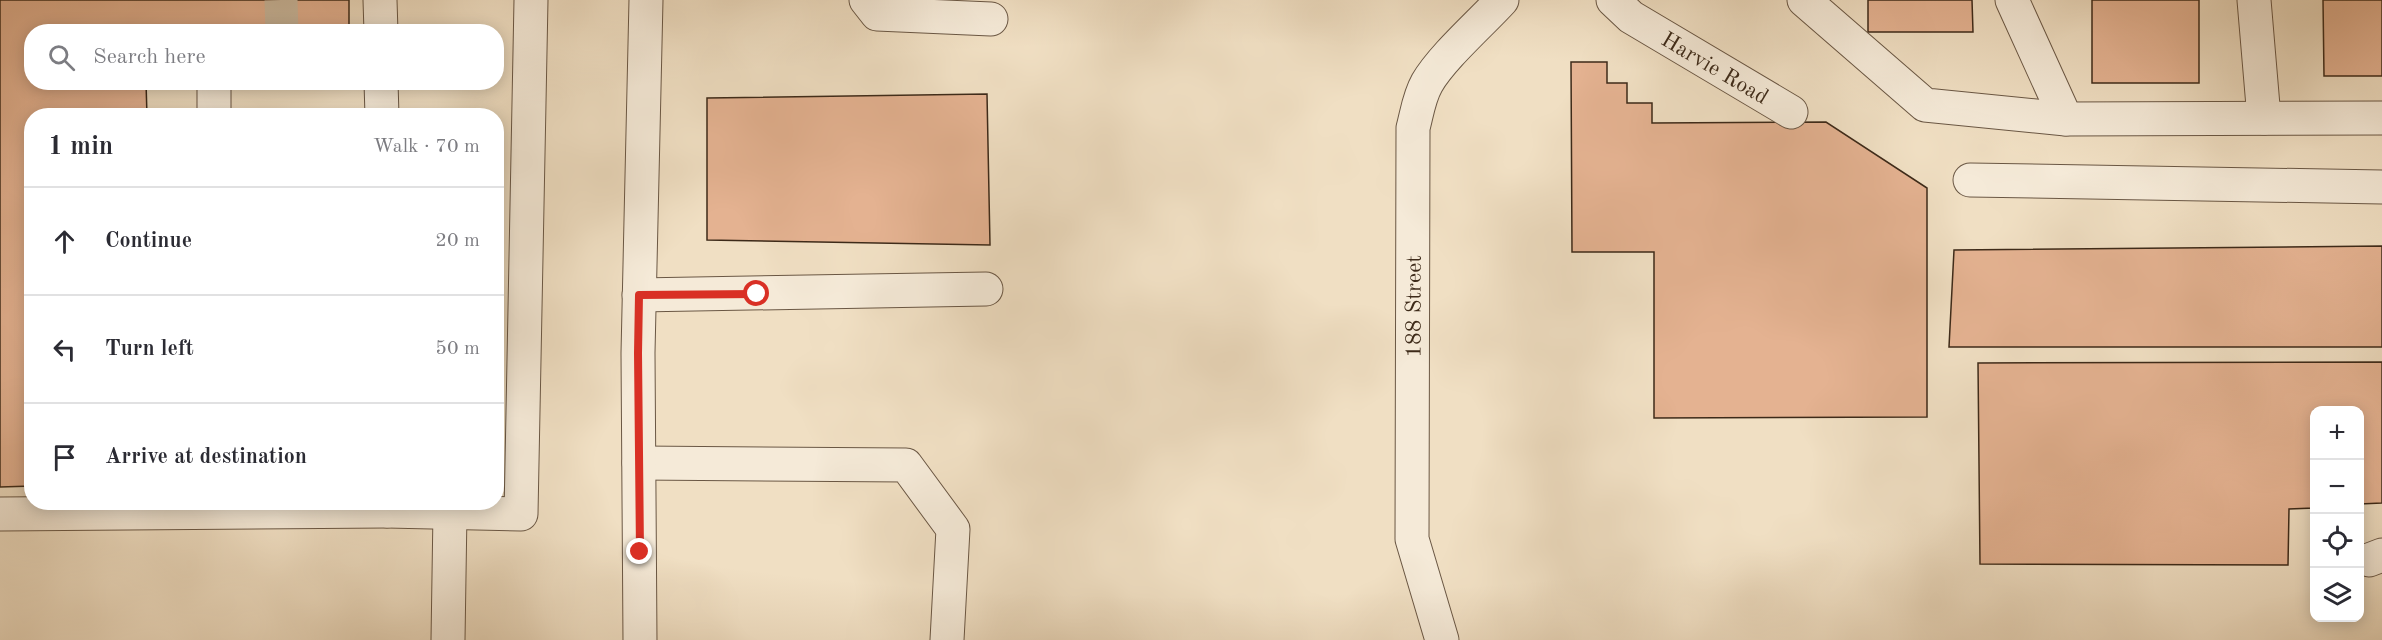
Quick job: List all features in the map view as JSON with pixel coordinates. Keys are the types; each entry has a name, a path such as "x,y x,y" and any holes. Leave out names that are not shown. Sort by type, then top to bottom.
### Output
{"street":[{"path":"380,0 381,24"},
{"path":"425,510 521,514 531,0"},
{"path":"640,640 639,295 646,0"},
{"path":"866,0 877,14 991,19"},
{"name":"188 Street","path":"1442,640 1412,539 1413,128 1416,109 1427,83 1502,0"},
{"name":"Harvie Road","path":"1614,0 1631,17 1791,112"},
{"path":"1804,0 1925,105 2066,119 2382,118"},
{"path":"2012,0 2066,119"},
{"path":"2254,0 2264,118"},
{"path":"214,90 214,108"},
{"path":"381,90 382,108"},
{"path":"1970,180 2382,187"},
{"path":"639,295 986,290"},
{"path":"639,463 906,465 953,529 947,640"},
{"path":"0,514 122,510"},
{"path":"448,640 450,512"}],"building":[{"path":"0,0 349,0 349,24 24,24 24,90 146,90 147,108 24,108 24,486 0,487"},
{"path":"1868,0 1972,0 1973,32 1868,32"},
{"path":"2092,0 2199,0 2199,83 2092,83"},
{"path":"2323,0 2382,0 2382,76 2324,76"},
{"path":"1571,62 1607,62 1607,83 1627,83 1627,103 1652,103 1652,123 1826,122 1927,188 1927,417 1654,418 1654,252 1572,252"},
{"path":"987,94 990,245 707,240 707,98"},
{"path":"2382,246 2382,347 1949,347 1954,250"},
{"path":"2382,362 2382,503 2364,504 2364,406 2310,406 2310,508 2289,509 2288,565 1980,564 1978,363"}],"tunnel":[{"path":"281,0 282,24"}],"route":[{"path":"640,552 639,295 757,294"}]}
